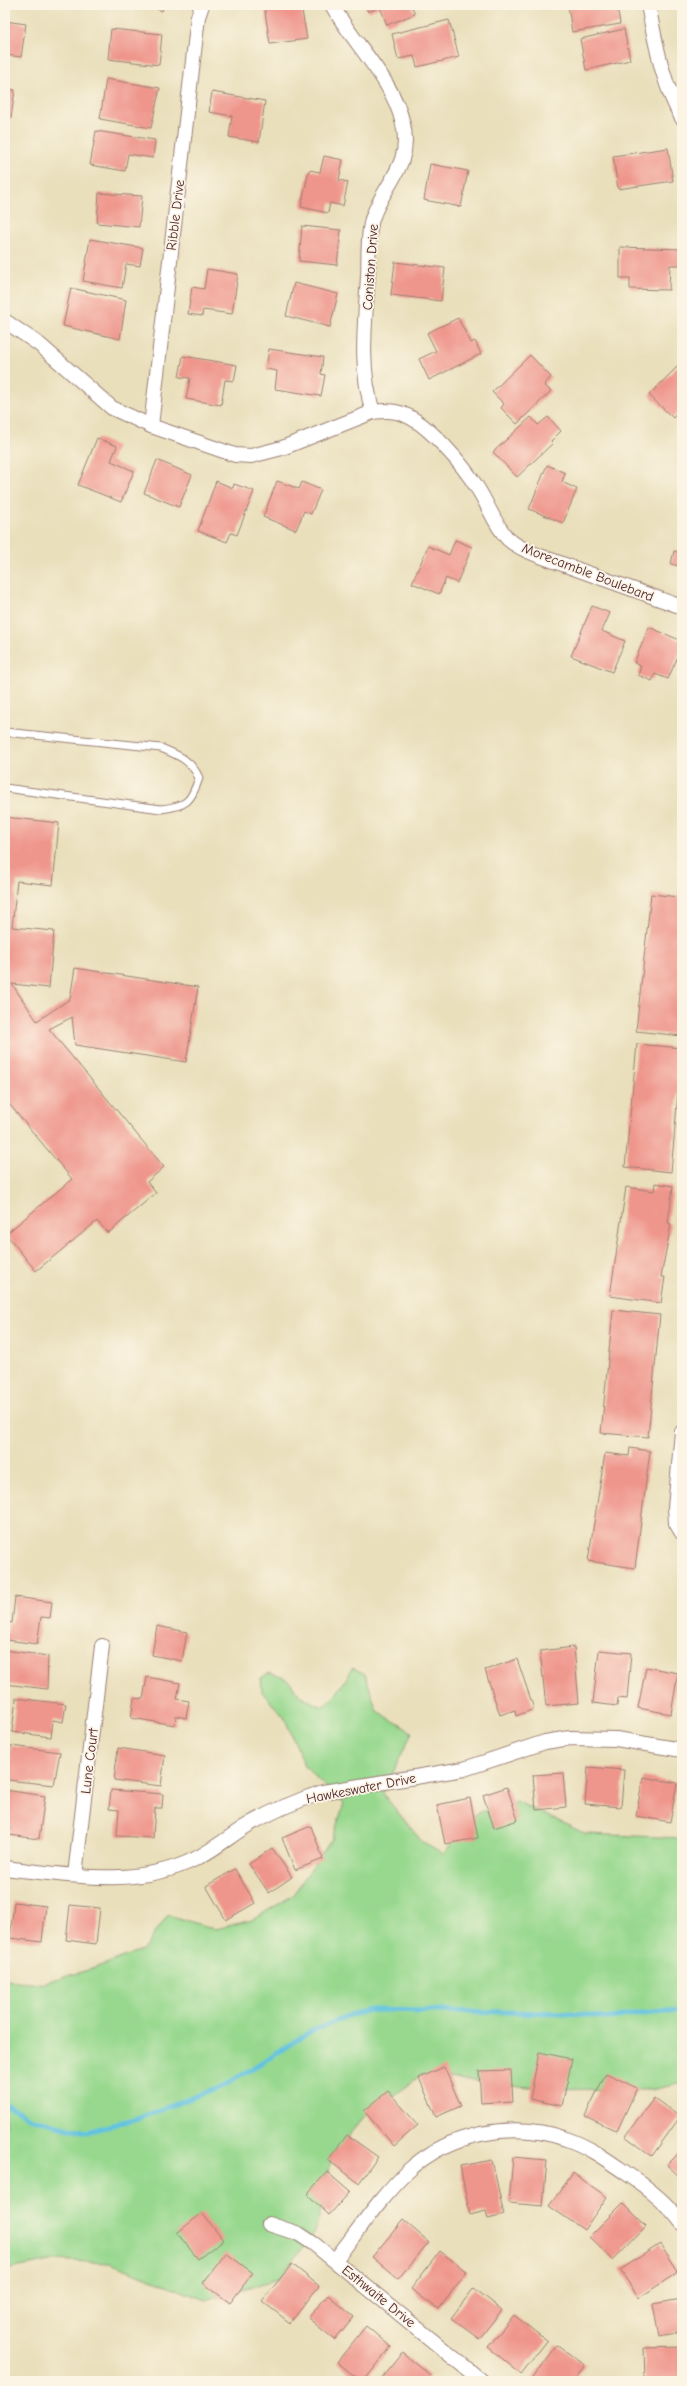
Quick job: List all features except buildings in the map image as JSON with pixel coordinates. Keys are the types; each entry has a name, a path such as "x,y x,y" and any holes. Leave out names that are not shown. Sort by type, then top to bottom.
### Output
{"street":[{"name":"Ribble Drive","path":"151,426 198,17 202,5"},
{"name":"Coniston Drive","path":"332,5 393,95 402,120 406,143 400,168 378,207 370,232 363,365 366,392 373,412"},
{"path":"648,5 664,79 670,96 682,116"},
{"name":"Morecamble Boulebard","path":"5,321 40,345 112,408 151,426 235,456 251,456 282,448 373,412 388,411 403,414 430,433 469,475 499,528 509,540 523,549 682,607"},
{"path":"682,1432 675,1508 676,1523 682,1533"},
{"name":"Lune Court","path":"75,1876 102,1646"},
{"name":"Hawkeswater Drive","path":"5,1868 75,1876 134,1876 177,1866 196,1859 271,1812 322,1792 464,1769 545,1742 570,1738 593,1737 682,1750"},
{"path":"335,2260 408,2171 443,2148 462,2140 488,2133 512,2130 540,2132 566,2139 590,2149 644,2185 662,2200 682,2223"},
{"name":"Esthwaite Drive","path":"268,2224 299,2234 335,2260 482,2381"}],"lane":[{"path":"5,732 161,748 182,756 194,767 199,778 194,794 181,806 161,809 5,788"}],"green space":[{"path":"353,1668 365,1674 377,1711 412,1732 383,1794 423,1843 443,1854 475,1814 516,1801 586,1834 682,1838 682,2083 652,2090 546,2089 421,2075 363,2118 331,2157 315,2233 278,2279 205,2300 110,2263 55,2260 5,2270 5,1980 41,1983 92,1969 143,1950 168,1915 216,1929 252,1920 292,1896 332,1839 344,1804 306,1768 284,1717 262,1692 261,1678 269,1673 287,1679 301,1696 322,1707 335,1696"}],"waterway":[{"path":"5,2103 29,2118 87,2132 141,2117 224,2086 308,2033 350,2015 370,2010 571,2013 611,2018 640,2013 682,2010"}]}
